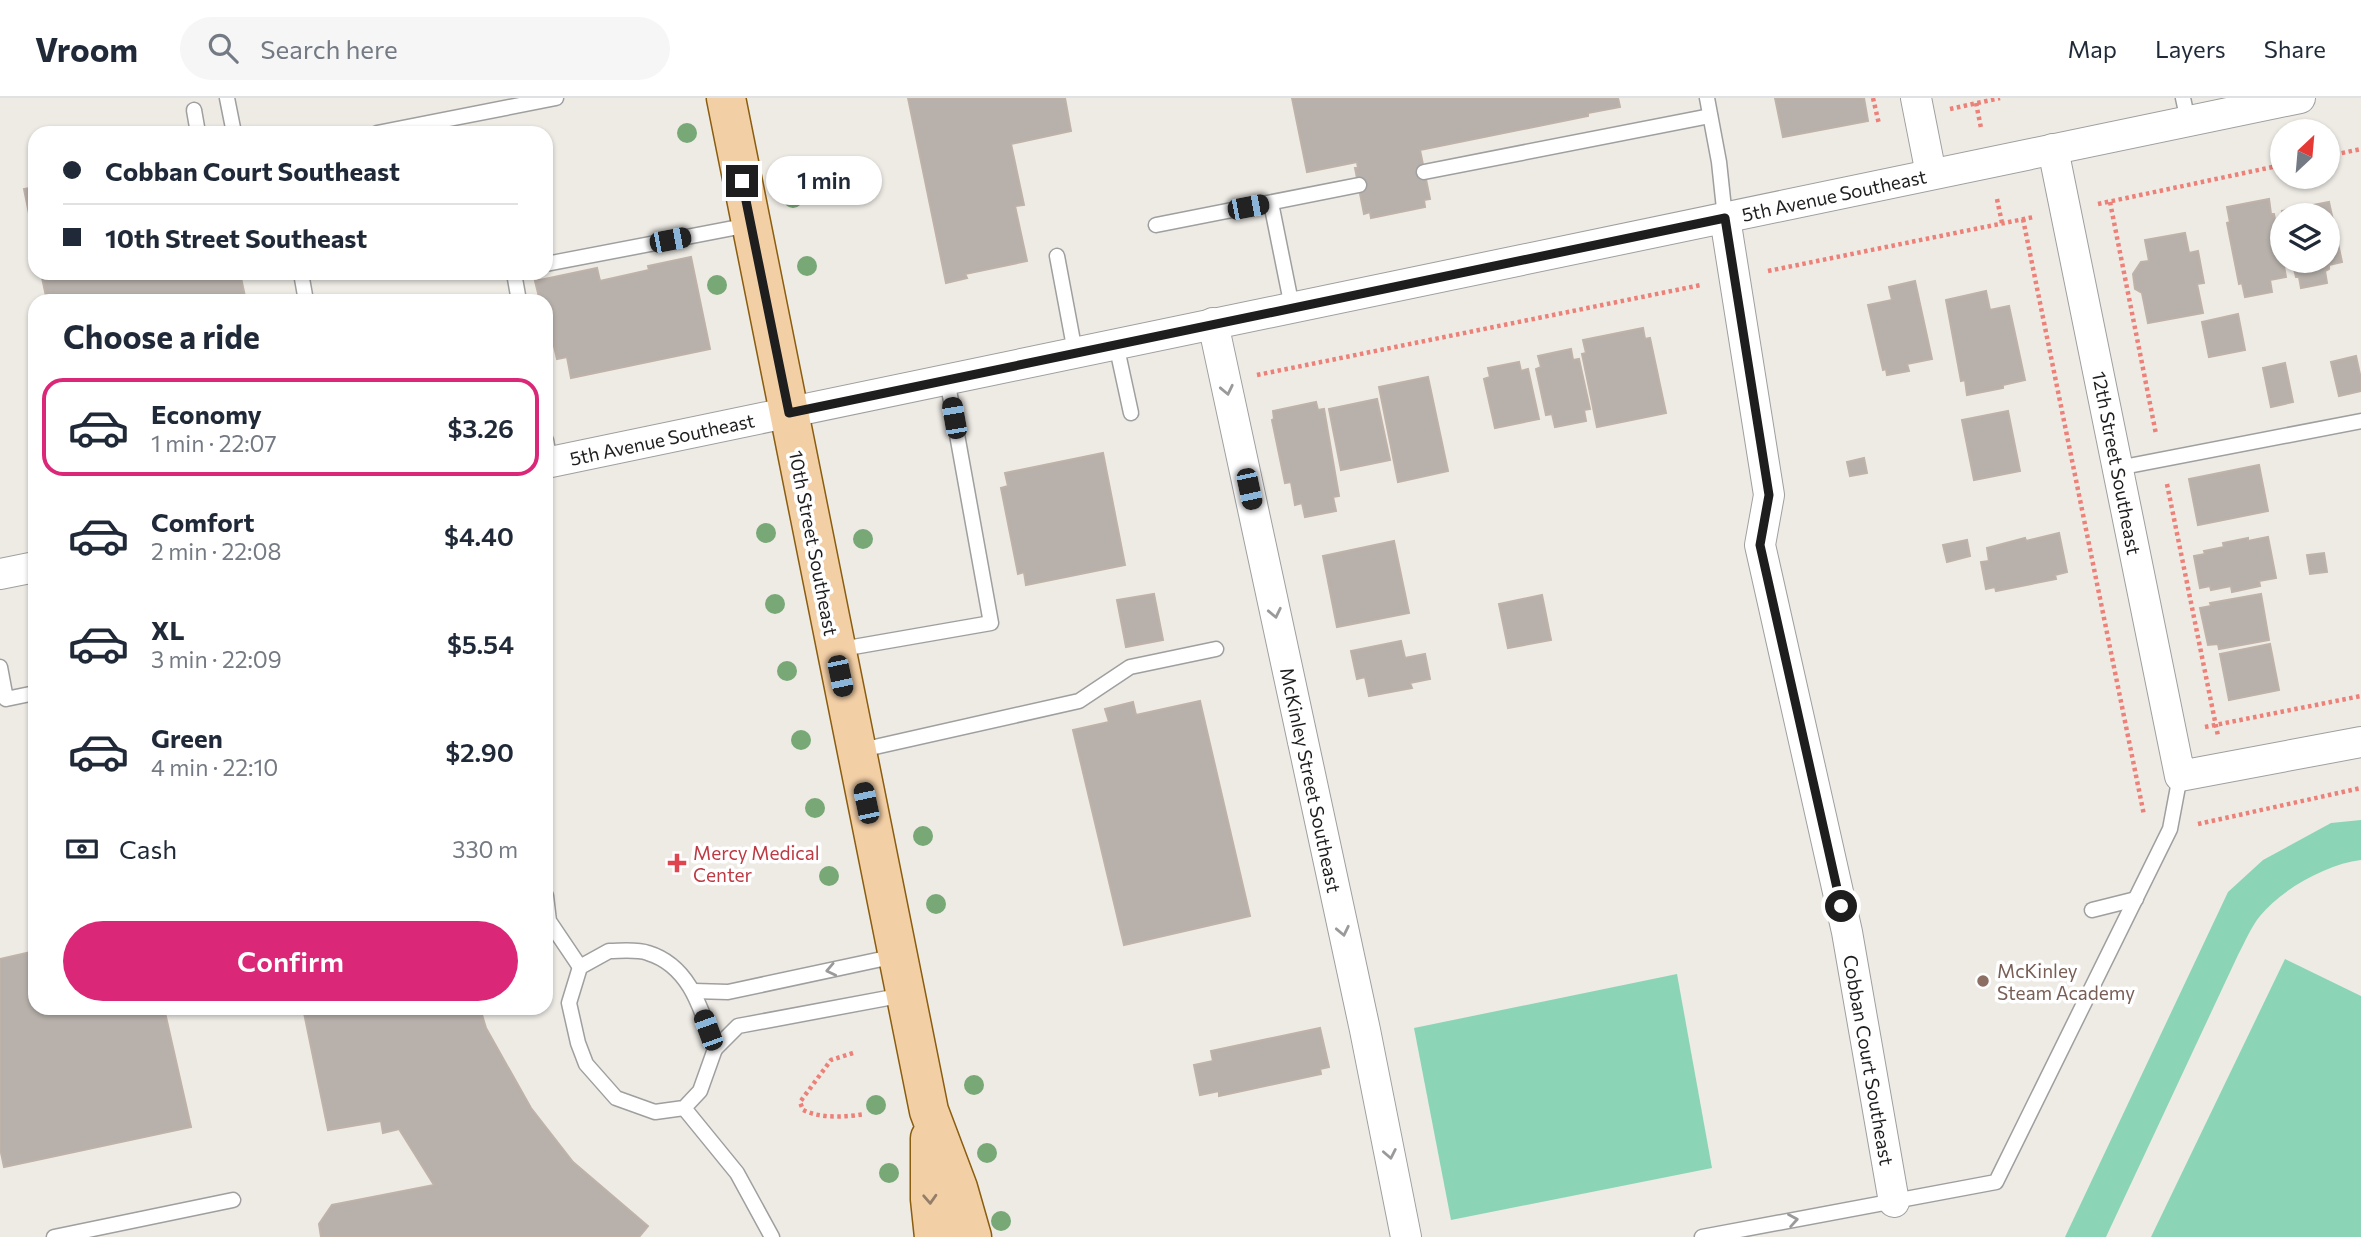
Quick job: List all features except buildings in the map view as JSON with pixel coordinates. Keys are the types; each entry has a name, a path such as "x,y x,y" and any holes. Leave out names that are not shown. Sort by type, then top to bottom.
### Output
{"main road":[{"name":"10th Street Southeast","path":"726,98 929,1111 958,1188 972,1237"},
{"name":"10th Street Southeast","path":"929,1111 930,1199 934,1237"}],"street":[{"path":"1916,98 1931,174"},
{"name":"5th Avenue Southeast","path":"553,454 789,413 2053,149 2186,109 2300,98"},
{"name":"12th Street Southeast","path":"2053,149 2180,776"},
{"name":"Cobban Court Southeast","path":"1725,218 1769,495 1760,545 1847,932 1894,1202"},
{"name":"McKinley Street Southeast","path":"1213,323 1365,1030 1406,1237"},
{"path":"0,573 28,568"},
{"path":"2180,776 2361,742"}],"lane":[{"path":"227,98 233,126"},
{"path":"423,126 483,105 556,98"},
{"path":"1707,98 1719,162 1725,218"},
{"path":"194,110 197,126"},
{"path":"1424,172 1710,116"},
{"path":"1156,225 1359,185"},
{"path":"1271,203 1292,307"},
{"path":"553,263 750,225"},
{"path":"1056,256 1075,352"},
{"path":"1116,344 1131,413"},
{"path":"835,650 991,623 947,379"},
{"path":"2118,468 2361,421"},
{"path":"856,751 1079,701 1130,667 1216,649"},
{"path":"0,667 6,699 28,694"},
{"path":"1702,1237 1996,1182 2170,829 2180,776"},
{"path":"2092,910 2136,899"},
{"path":"553,928 580,968"},
{"path":"715,1049 694,991 675,968 647,953 609,951 580,968 569,1003 586,1064 616,1098 655,1112 684,1108 700,1091 715,1049 738,1026 905,995"},
{"path":"694,991 728,992 897,956"},
{"path":"684,1108 737,1173 772,1237"},
{"path":"54,1237 233,1200"}],"path":[{"path":"1873,98 1879,124"},
{"path":"1962,98 1964,106"},
{"path":"1950,109 2000,98"},
{"path":"1976,103 1981,128"},
{"path":"2340,153 2361,149"},
{"path":"2093,205 2270,168"},
{"path":"1997,199 2002,223"},
{"path":"1251,377 2038,216"},
{"path":"2023,219 2145,820"},
{"path":"2197,729 2361,696"},
{"path":"853,1053 831,1060 800,1102 803,1110 810,1114 845,1117 865,1114"}],"green space":[{"path":"2361,820 2361,860 2348,862 2306,879 2280,896 2254,925 2106,1237 2065,1237 2228,892 2263,860 2331,823"},
{"path":"2285,959 2361,996 2361,1237 2151,1237"},
{"path":"1677,974 1712,1168 1451,1220 1414,1028"}],"place":[{"name":"Mercy Medical Center","path":"677,863"},
{"name":"McKinley Steam Academy","path":"1983,981"}],"route":[{"path":"742,181 789,413 1725,218 1769,495 1760,545 1841,906"}]}
